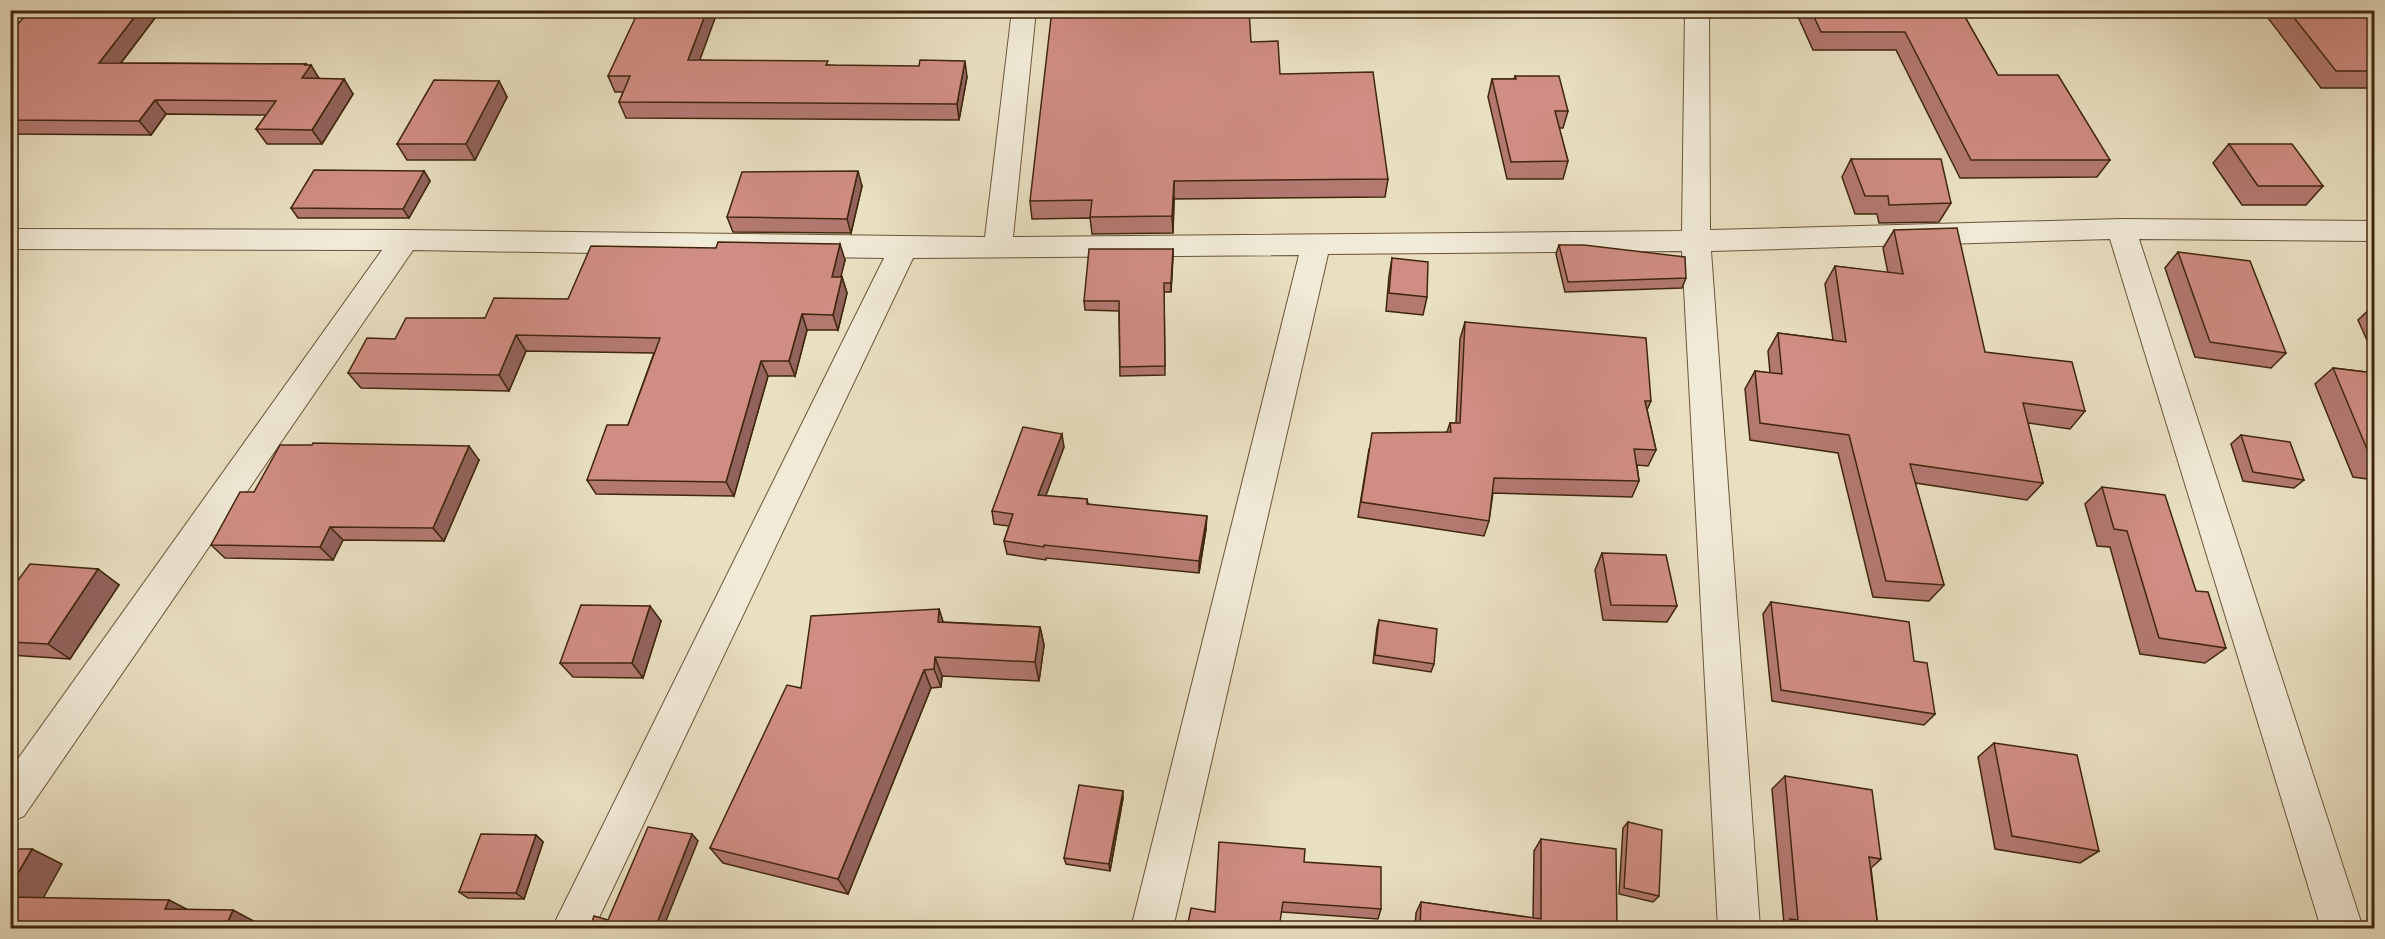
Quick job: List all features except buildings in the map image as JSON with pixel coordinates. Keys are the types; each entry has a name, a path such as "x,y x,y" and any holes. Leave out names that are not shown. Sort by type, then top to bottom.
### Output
{"street":[{"path":"998,247 1024,10"},
{"path":"1697,10 1696,241 1739,928"},
{"path":"2121,229 2342,928"},
{"path":"10,239 405,240 903,248 1696,241 2121,229 2374,231"},
{"path":"10,803 405,240"},
{"path":"1152,928 1316,245"},
{"path":"573,928 903,248"}]}
